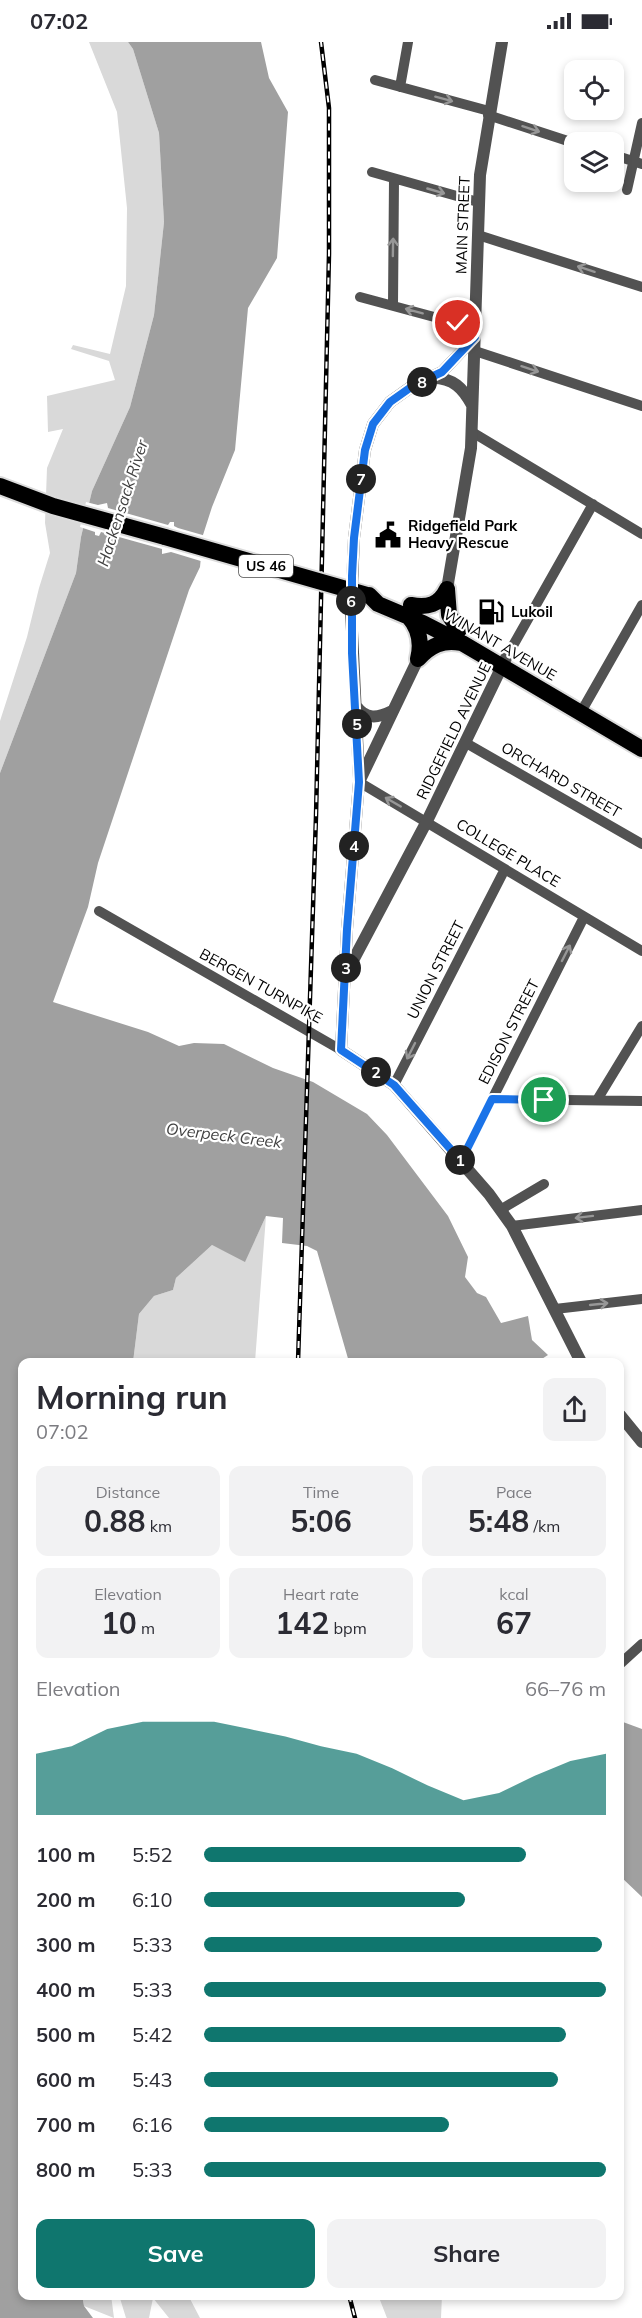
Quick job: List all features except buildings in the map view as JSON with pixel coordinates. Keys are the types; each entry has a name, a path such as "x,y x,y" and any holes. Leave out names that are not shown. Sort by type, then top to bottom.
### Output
{"highway":[{"name":"WINANT AVENUE","path":"0,486 60,508 368,595 378,604 409,611 504,662 642,749"},
{"path":"418,659 420,639 409,611 433,605 441,600 447,589"},
{"path":"418,659 437,644 461,637 450,615 447,589"},
{"name":"WINANT AVENUE","path":"504,662 642,738"}],"street":[{"path":"400,87 408,42"},
{"name":"MAIN STREET","path":"447,589 468,474 472,432 478,202 482,151 502,42"},
{"path":"375,80 489,113 564,139"},
{"path":"627,190 638,163 642,123"},
{"path":"372,172 478,202"},
{"path":"393,306 394,179"},
{"path":"478,235 642,287"},
{"path":"341,1050 347,929 359,782 352,653 352,576 354,538 365,450 373,424 390,402 414,385 432,378 450,366 475,333 360,297"},
{"path":"474,351 642,406"},
{"path":"432,378 443,378 457,384 466,393 473,406"},
{"path":"472,432 642,534"},
{"name":"RIDGEFIELD AVENUE","path":"346,974 427,821 504,662 593,504"},
{"path":"585,705 642,605"},
{"path":"359,782 418,659"},
{"path":"356,706 362,714 370,717 379,717 392,711"},
{"name":"ORCHARD STREET","path":"466,743 642,844"},
{"name":"COLLEGE PLACE","path":"359,782 642,951"},
{"name":"UNION STREET","path":"394,1085 505,869"},
{"name":"BERGEN TURNPIKE","path":"99,911 341,1050 394,1085 489,1194 512,1226 579,1358"},
{"name":"EDISON STREET","path":"461,1161 584,917"},
{"path":"347,929 362,930 370,927"},
{"path":"597,1100 642,1026"},
{"path":"492,1099 642,1101"},
{"path":"500,1210 544,1184"},
{"path":"512,1226 642,1210"},
{"path":"555,1309 642,1299"},
{"path":"624,1420 642,1442"},
{"path":"624,1660 642,1644"}],"shaded area":[{"path":"89,42 128,42 133,49 159,133 164,222 154,315 130,407 92,491 81,537 76,573 0,773 0,721 27,637 50,553 45,523 47,468 63,429 48,432 47,396 115,380 109,361 71,349 73,345 110,354 126,286 127,208 117,112"},
{"path":"266,1216 255,1358 134,1358 139,1314 154,1296 173,1290 176,1278 212,1245 245,1261"},
{"path":"83,2300 112,2300 114,2318 84,2306"},
{"path":"121,2300 153,2300 149,2318 126,2318"},
{"path":"155,2300 191,2300 200,2318 169,2318"},
{"path":"380,2300 442,2300 441,2318 387,2318"}],"water":[{"path":"128,42 261,42 269,78 288,112 277,258 248,308 235,450 203,535 200,567 189,590 98,863 88,907 53,1002 148,1032 179,1046 194,1043 224,1044 273,1068 313,1082 367,1114 387,1135 448,1216 468,1257 465,1277 477,1293 486,1297 501,1323 528,1316 532,1340 548,1355 543,1358 348,1358 317,1251 307,1246 282,1243 283,1218 266,1216 245,1262 212,1245 176,1278 173,1290 154,1296 139,1314 134,1358 18,1358 18,2300 83,2300 84,2306 93,2318 0,2318 0,773 76,573 81,537 92,491 130,407 154,315 164,222 159,133 133,49"},
{"path":"624,1722 642,1729 642,1897 624,1880"}],"pier":[{"path":"86,502 98,505 107,503 108,508 168,525 174,522 174,526 178,528 206,536 204,562 171,552 162,554 162,549 101,532 99,536 95,535 95,532 80,527"}],"railway":[{"path":"298,1358 316,816 329,254 329,108 321,42"},
{"path":"350,2300 355,2318"}],"place":[{"name":"Ridgefield Park Heavy Rescue","path":"388,535"},
{"name":"Lukoil","path":"491,612"}],"route":[{"path":"458,323 475,328 475,337 450,366 432,378 414,385 390,402 373,424 365,450 354,538 352,576 352,653 359,782 347,929 341,1050 394,1085 461,1161 492,1099 544,1100"}],"water label":[{"name":"Hackensack River","path":"122,503"},
{"name":"Overpeck Creek","path":"224,1135"}]}
